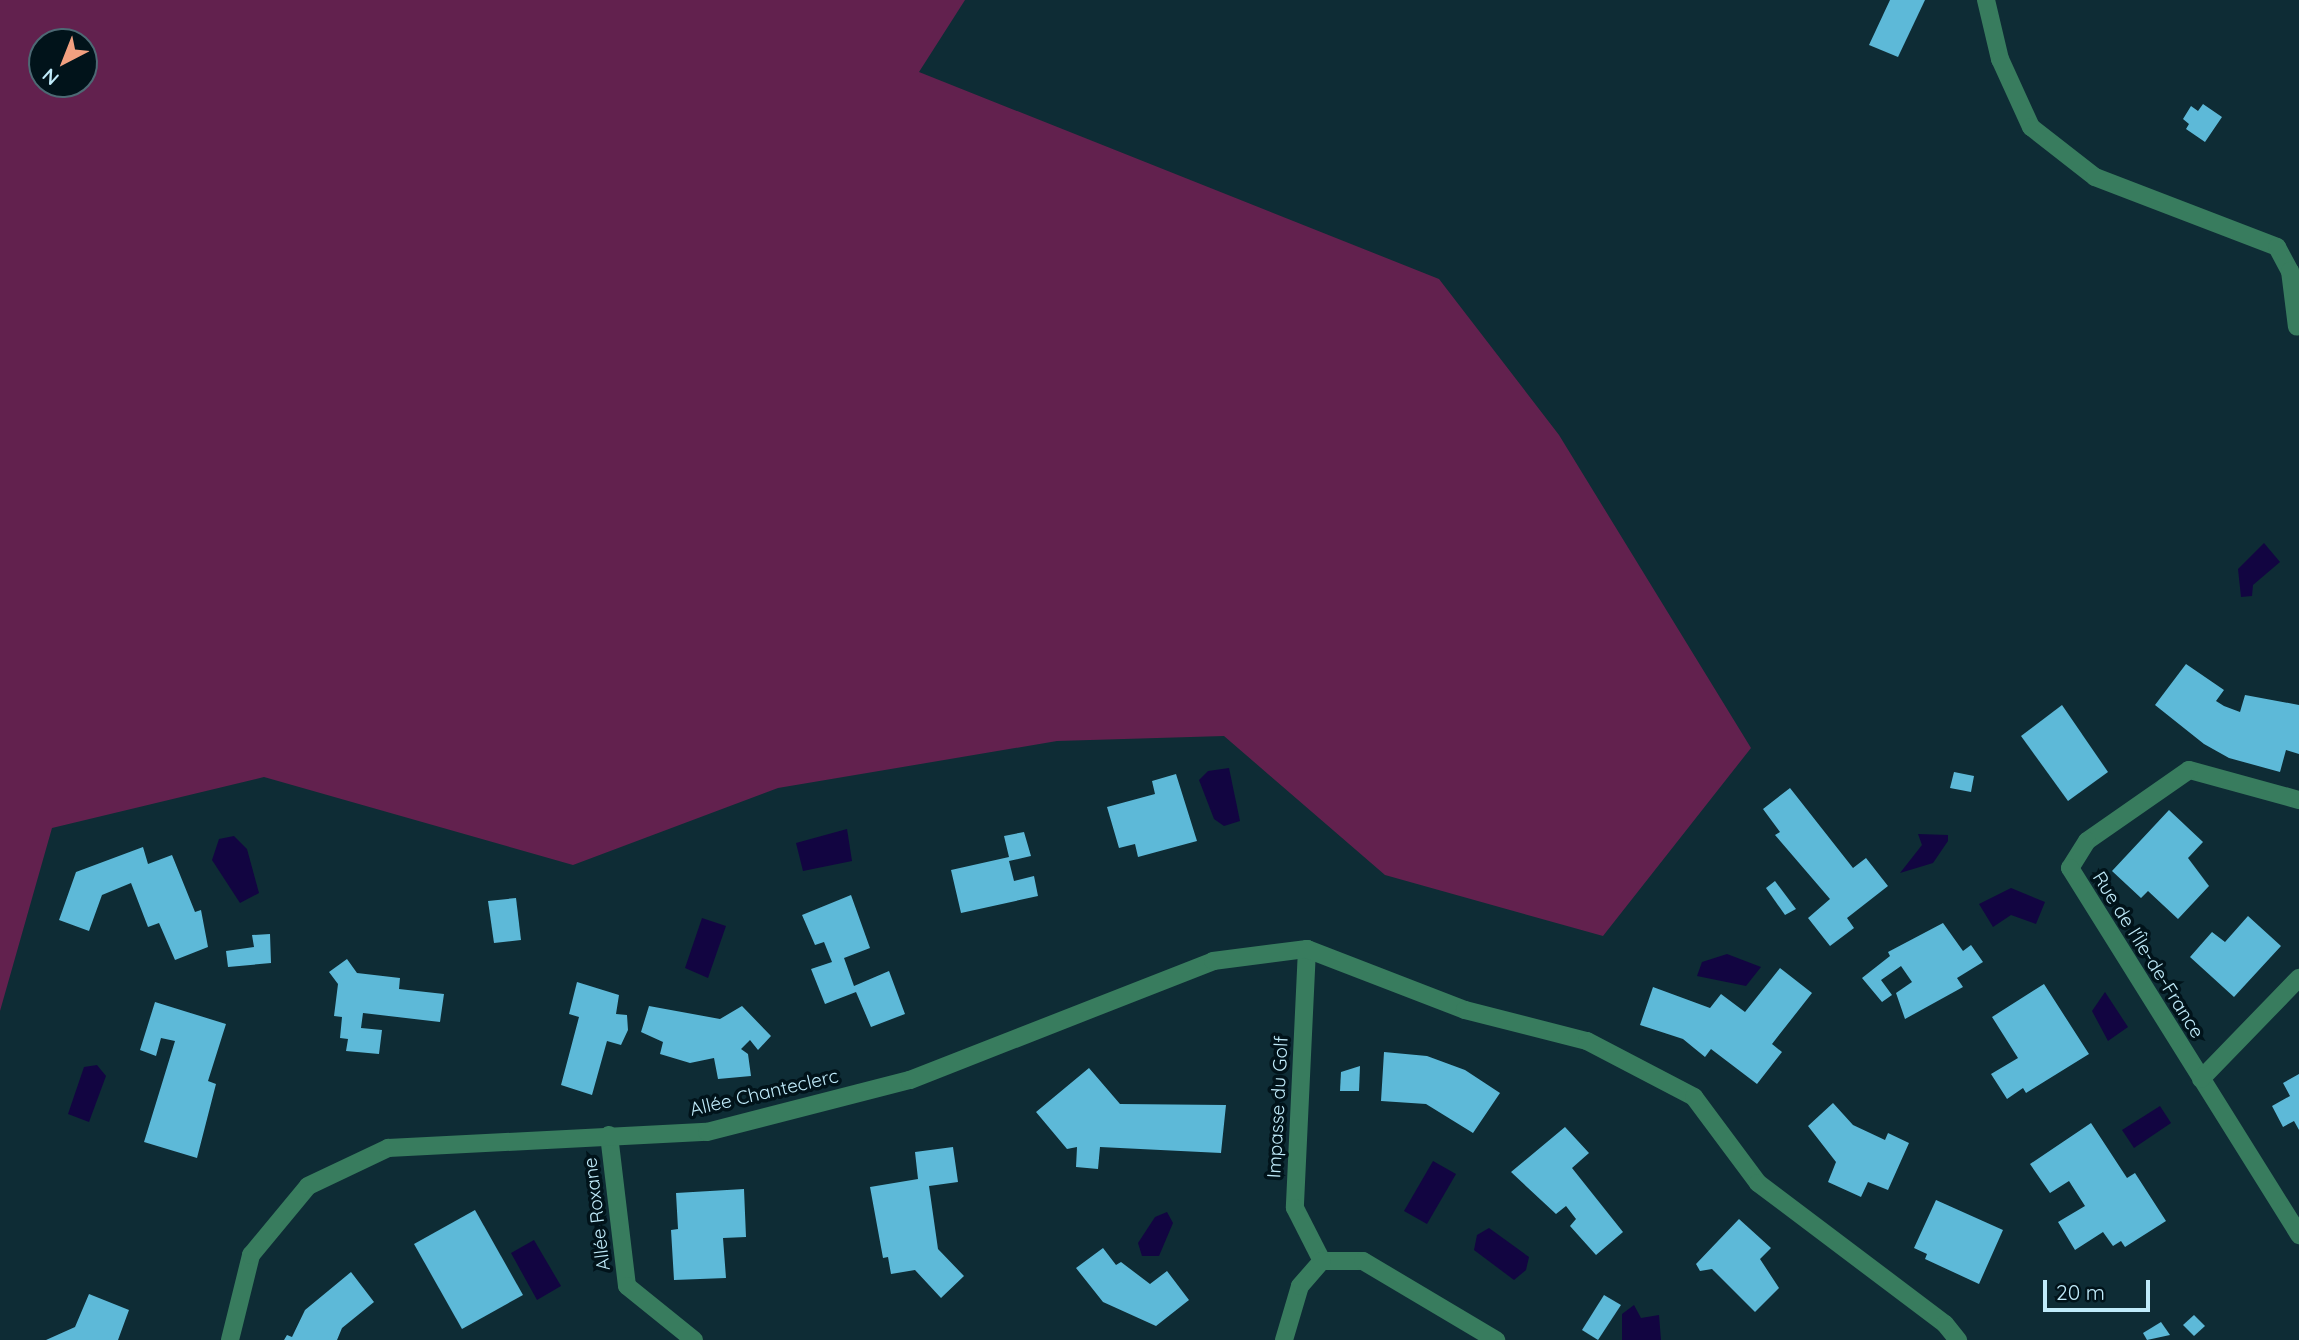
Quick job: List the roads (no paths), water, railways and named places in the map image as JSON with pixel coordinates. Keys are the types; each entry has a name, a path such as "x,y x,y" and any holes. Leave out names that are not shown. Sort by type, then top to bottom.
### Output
{"street":[{"path":"1986,0 2000,59 2031,127 2095,177 2277,247 2290,271 2297,327"},
{"name":"Rue de l'Île-de-France","path":"2299,800 2189,770 2087,841 2070,869 2299,1235"},
{"path":"1307,949 1465,1010 1587,1041 1695,1097 1758,1183 1945,1324 1958,1340"},
{"name":"Allée Chanteclerc","path":"230,1340 251,1255 309,1186 388,1148 707,1132 910,1080 1213,961 1307,949"},
{"name":"Impasse du Golf","path":"1307,949 1295,1208 1322,1261"},
{"name":"Rue de l'Île-de-France","path":"2201,1079 2299,978"},
{"name":"Allée Roxane","path":"609,1135 626,1286 694,1340"},
{"path":"1284,1340 1300,1286 1322,1261 1363,1261 1496,1340"}]}
